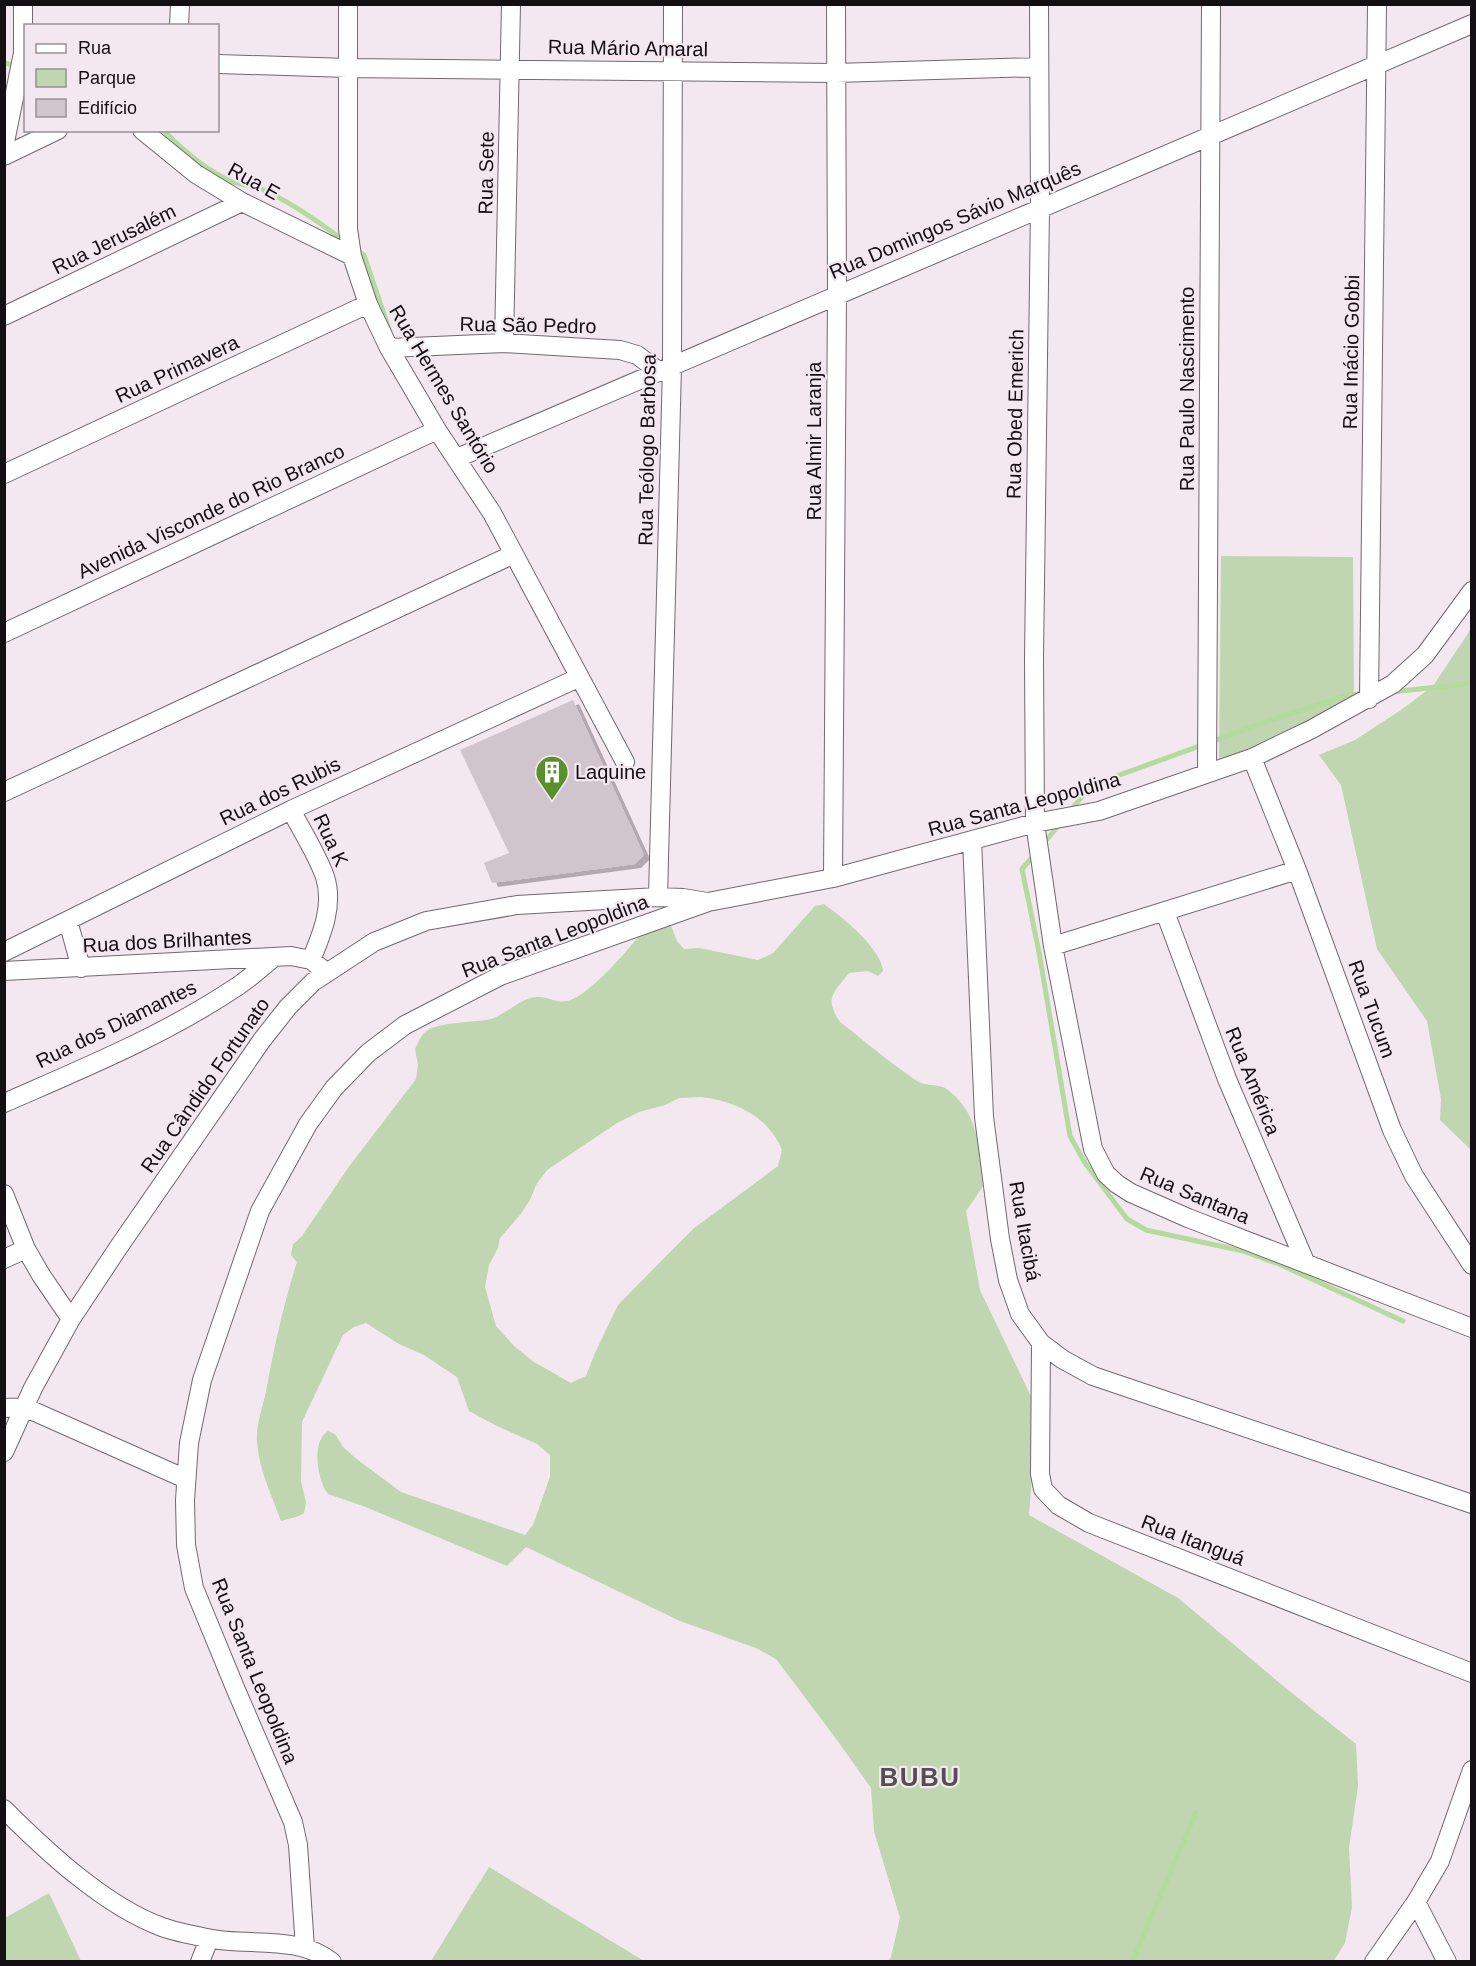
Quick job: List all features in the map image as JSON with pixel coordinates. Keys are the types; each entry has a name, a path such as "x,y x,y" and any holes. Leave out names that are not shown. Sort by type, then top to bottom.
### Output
{"street":[{"path":"4,147 24,53 23,4"},
{"path":"179,24 180,4"},
{"name":"Rua Hermes Santório","path":"348,4 348,229 352,256 368,304 388,348 437,430 492,513 578,678 625,762"},
{"name":"Rua Sete","path":"504,343 511,4"},
{"name":"Rua Teólogo Barbosa","path":"658,897 673,4"},
{"name":"Rua Almir Laranja","path":"833,878 837,295 836,4"},
{"name":"Rua Obed Emerich","path":"1035,823 1034,658 1040,208 1039,4"},
{"name":"Rua Paulo Nascimento","path":"1207,773 1212,4"},
{"name":"Rua Inácio Gobbi","path":"1369,699 1377,4"},
{"name":"Rua Domingos Sávio Marquês","path":"457,458 1472,24"},
{"name":"Rua Mário Amaral","path":"219,64 348,68 835,73 1038,67"},
{"path":"4,156 54,132"},
{"name":"Rua E","path":"144,132 196,174 242,202 352,256"},
{"name":"Rua Jerusalém","path":"4,316 242,202"},
{"name":"Rua Primavera","path":"4,474 368,304"},
{"name":"Rua São Pedro","path":"388,348 504,343 620,350 637,355 666,370"},
{"name":"Avenida Visconde do Rio Branco","path":"4,633 437,430"},
{"path":"4,792 514,554"},
{"name":"Rua Santa Leopoldina","path":"305,1948 298,1845 293,1822 194,1588 186,1545 186,1479 189,1443 202,1380 261,1211 308,1124 334,1088 368,1053 405,1025 500,976 708,902 833,878 1035,823 1099,810 1252,758 1369,699 1393,684 1425,655 1472,591"},
{"name":"Rua dos Rubis","path":"4,952 291,810 578,678"},
{"name":"Rua Tucum","path":"1252,758 1297,870 1392,1130 1414,1176 1472,1265"},
{"name":"Rua K","path":"291,810 325,878 328,898 326,920 311,960"},
{"name":"Rua Santana","path":"1035,823 1053,946 1093,1149 1106,1174 1131,1193 1188,1218 1472,1328"},
{"name":"Rua Itacibá","path":"972,840 984,1117 1000,1239 1008,1280 1020,1314 1041,1343 1062,1359 1093,1376 1472,1504"},
{"path":"1053,946 1297,870"},
{"name":"Rua Cândido Fortunato","path":"4,1452 24,1407 71,1319 262,1040 288,1007 313,982 374,942 426,921 517,905 658,897 708,902"},
{"name":"Rua América","path":"1165,912 1227,1079 1306,1264"},
{"path":"68,921 81,968"},
{"name":"Rua dos Brilhantes","path":"4,971 291,956 311,960"},
{"name":"Rua dos Diamantes","path":"4,1103 133,1046 191,1015 240,985 273,958"},
{"path":"311,960 326,972"},
{"path":"4,1194 26,1249 71,1319"},
{"path":"4,1259 26,1249"},
{"name":"Rua Itanguá","path":"1041,1343 1040,1474 1043,1489 1058,1505 1089,1523 1472,1673"},
{"path":"4,1408 24,1407 186,1479"},
{"path":"1374,1962 1416,1902 1440,1861 1472,1770"},
{"path":"4,1809 83,1880 126,1908 161,1926 209,1939 275,1943 305,1948 332,1962"},
{"path":"1416,1902 1447,1962"},
{"path":"200,1962 209,1939"}],"green space":[{"path":"1221,556 1353,557 1354,699 1219,763"},
{"path":"1471,629 1471,1150 1440,1120 1441,1099 1427,1021 1377,949 1341,785 1319,755 1355,740 1433,686"},
{"path":"824,904 860,934 881,962 883,971 878,976 868,971 849,973 832,996 832,1007 840,1022 917,1081 941,1086 948,1090 966,1110 976,1133 984,1185 966,1211 980,1290 1037,1409 1029,1515 1178,1598 1356,1744 1358,1786 1349,1848 1352,1907 1345,1943 1333,1962 888,1961 891,1957 900,1918 874,1831 871,1788 776,1659 756,1648 680,1621 526,1547 507,1566 363,1506 328,1494 321,1480 318,1452 319,1443 328,1431 335,1434 343,1447 354,1457 401,1492 525,1535 533,1525 550,1477 550,1455 537,1444 469,1411 457,1377 424,1355 399,1344 366,1323 354,1327 343,1335 302,1422 301,1481 306,1503 304,1513 281,1521 263,1473 257,1436 279,1327 297,1262 291,1255 293,1244 302,1236 348,1168 416,1079 418,1065 415,1049 424,1033 438,1026 491,1019 531,998 542,997 563,1002 573,999 603,976 648,925 669,921 677,941 684,949 699,948 758,960 773,953 815,906","holes":["679,1098 714,1099 738,1107 769,1128 782,1150 778,1166 693,1229 618,1305 586,1376 571,1383 534,1362 514,1346 496,1326 485,1287 489,1265 498,1248 500,1238 520,1215 536,1185 547,1170 617,1123 639,1112 665,1105"]},
{"path":"489,1867 644,1961 431,1961"},
{"path":"49,1893 81,1961 5,1961 5,1918"}],"building":[{"name":"Laquine","path":"573,700 644,855 635,864 492,883 484,863 509,853 460,750"}],"waterway":[{"path":"4,63 18,66"},
{"path":"165,132 211,171 230,181 261,189 283,200 344,241"},
{"path":"357,250 364,255 390,332"},
{"path":"1392,692 1472,683"},
{"path":"1069,812 1092,785 1274,719 1349,695 1362,694"},
{"path":"1043,844 1060,824"},
{"path":"1035,854 1022,869 1039,952 1070,1136 1085,1163 1127,1219 1146,1230 1243,1251 1279,1264 1403,1321"},
{"path":"1132,1962 1196,1812"}],"place":[{"name":"Laquine","path":"552,801"}],"district":[{"name":"BUBU","path":"920,1777"}]}
